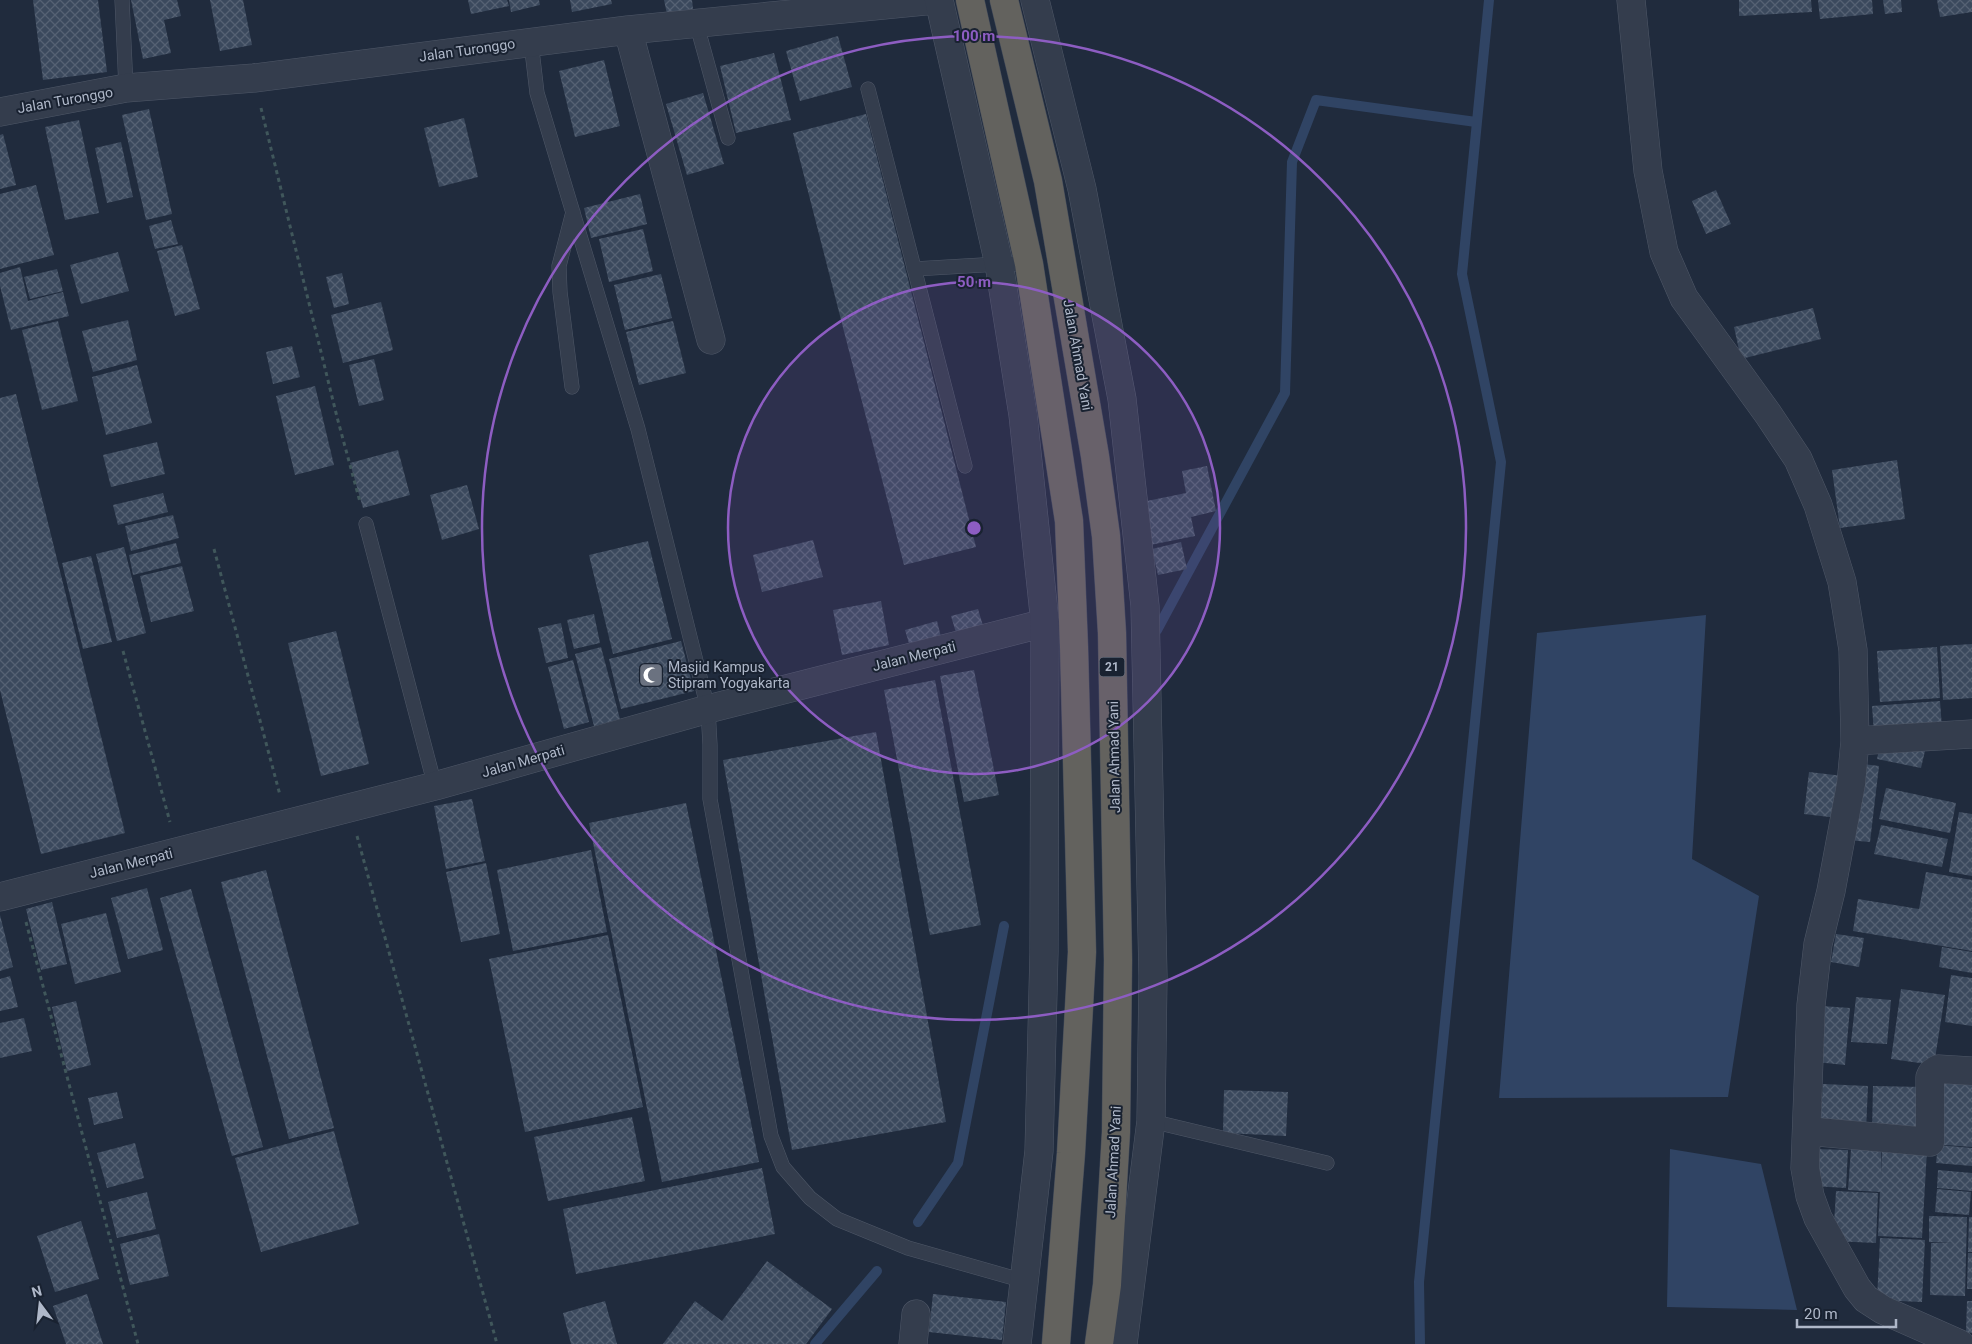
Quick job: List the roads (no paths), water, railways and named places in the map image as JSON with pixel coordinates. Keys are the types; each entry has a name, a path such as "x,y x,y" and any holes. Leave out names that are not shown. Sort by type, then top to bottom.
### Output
{"highway":[{"path":"970,0 1029,264 1069,521 1082,952 1071,1153 1056,1344"},
{"name":"Jalan Ahmad Yani","path":"1004,0 1048,180 1095,456 1106,536 1112,633 1118,960 1116,1132 1107,1285 1099,1344"}],"street":[{"name":"Jalan Turonggo","path":"0,112 126,88 254,78 696,22 935,0"},
{"path":"939,0 999,264 1024,415 1045,623 1044,952 1039,1151 1017,1344"},
{"path":"1035,0 1082,189 1122,399 1145,606 1153,977 1151,1121 1123,1344"},
{"path":"1631,0 1648,170 1664,252 1684,298 1768,414 1798,459 1818,505 1842,582 1853,650 1855,742 1851,784 1831,891 1818,944 1811,1004 1805,1168 1810,1196 1818,1218 1857,1288 1866,1299 1884,1310 1960,1344"},
{"path":"628,30 711,340"},
{"name":"Jalan Merpati","path":"9,895 287,822 435,786 708,709 1045,623"},
{"path":"1855,742 1972,734"},
{"path":"1807,1131 1930,1142 1930,1077 1932,1072 1938,1069 1972,1071"},
{"path":"913,1344 916,1314"}],"lane":[{"path":"122,0 126,88"},
{"path":"696,22 728,138"},
{"path":"531,42 537,93 638,429 708,709 710,800 770,1136 783,1167 810,1198 837,1219 908,1248 1024,1281"},
{"path":"868,89 965,466"},
{"path":"572,387 560,292 559,266 573,212"},
{"path":"914,269 1029,264"},
{"path":"366,524 435,786"},
{"path":"1151,1121 1327,1163"}],"water":[{"path":"1706,615 1692,859 1759,896 1728,1097 1499,1098 1537,633"},
{"path":"1670,1149 1761,1164 1797,1310 1667,1307"}],"waterway":[{"path":"1420,1344 1419,1282 1501,462 1462,274 1489,0"},
{"path":"1157,630 1285,393 1292,162 1316,100 1476,122"},
{"path":"918,1222 958,1163 1004,926"},
{"path":"815,1344 877,1271"}],"place":[{"name":"Masjid Kampus Stipram Yogyakarta","path":"651,675"}]}
